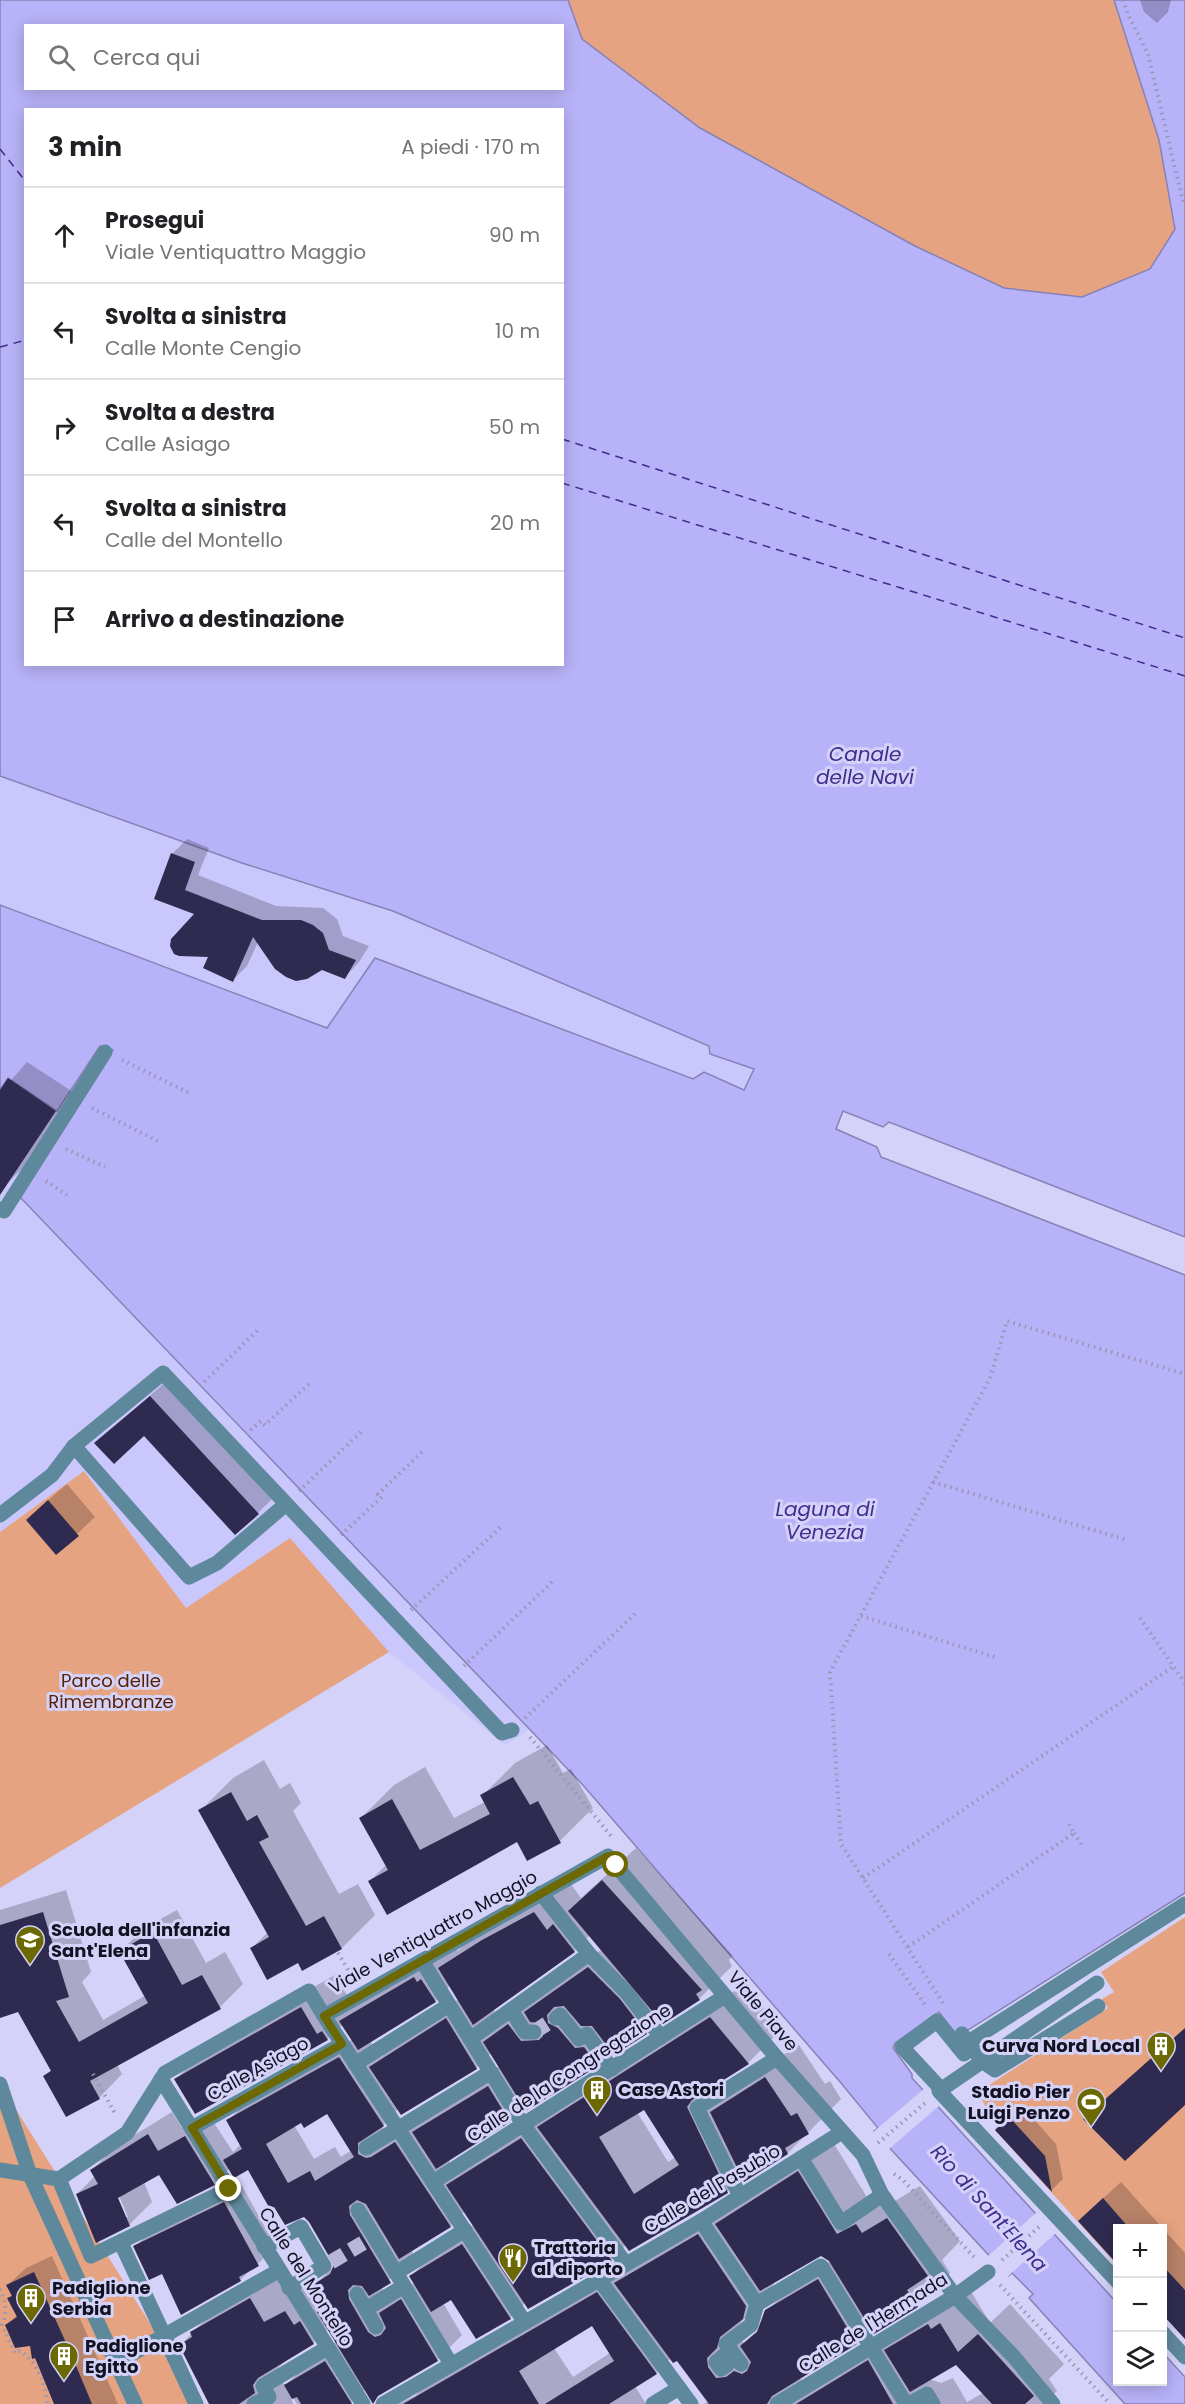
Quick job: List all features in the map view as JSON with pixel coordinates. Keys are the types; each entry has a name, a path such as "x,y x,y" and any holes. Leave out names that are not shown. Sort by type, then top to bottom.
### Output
{"street":[{"path":"0,1209 4,1211 105,1052"},
{"path":"0,1515 52,1475 74,1446 163,1373 502,1734 512,1730"},
{"path":"74,1446 189,1577 217,1563 286,1504"},
{"name":"Viale Ventiquattro Maggio","path":"59,2179 127,2133 165,2073 309,1991 324,2016 608,1856"},
{"name":"Viale Piave","path":"608,1856 777,2058 863,2155 882,2195 955,2296 1014,2357 1053,2404"},
{"path":"541,1893 589,1954 627,1994 661,2037"},
{"path":"963,2041 1185,1904"},
{"path":"473,2038 589,1954"},
{"path":"422,1961 473,2038 524,2126 626,2264"},
{"path":"940,2090 1097,1983"},
{"name":"Calle de la Congregazione","path":"433,2182 725,1996"},
{"path":"356,2064 449,2005"},
{"path":"516,2006 525,2032 534,2032"},
{"path":"1098,2006 995,2070 978,2064 963,2041 937,2021 902,2047 1114,2278"},
{"path":"556,2018 560,2015 579,2039 587,2034 612,2069"},
{"path":"324,2016 524,2321"},
{"name":"Calle Asiago","path":"192,2128 342,2044"},
{"path":"740,2196 697,2108 777,2058"},
{"path":"366,2148 491,2072"},
{"name":"Calle del Montello","path":"162,2079 278,2271 363,2404"},
{"path":"0,2084 30,2175 135,2404"},
{"name":"Calle del Pasubio","path":"383,2404 700,2221 842,2132"},
{"path":"801,2158 841,2223 882,2195"},
{"path":"0,2170 59,2179 91,2256 229,2189"},
{"path":"358,2210 369,2239 396,2273 451,2364"},
{"path":"700,2221 757,2304"},
{"path":"264,2247 301,2227 327,2264 289,2288"},
{"path":"396,2273 465,2230"},
{"path":"121,2243 196,2404"},
{"path":"733,2360 726,2344 751,2325 757,2304 821,2266 907,2404 927,2394 933,2404"},
{"path":"116,2363 278,2271"},
{"name":"Calle de l'Hermada","path":"777,2404 955,2296 988,2272"},
{"path":"598,2278 691,2404"},
{"path":"366,2309 404,2286"},
{"path":"357,2294 376,2327"},
{"path":"1167,2337 1185,2357"},
{"path":"254,2404 269,2397 263,2386 327,2348"},
{"path":"653,2404 679,2388"}],"path":[{"path":"1123,0 1148,54 1184,206"},
{"path":"105,1052 191,1094"},
{"path":"75,1099 160,1142"},
{"path":"49,1141 105,1167"},
{"path":"944,2005 841,1844 830,1672 990,1378 1007,1321 1185,1374"},
{"path":"187,1399 260,1328"},
{"path":"232,1447 261,1421 265,1425 311,1382"},
{"path":"286,1504 361,1432"},
{"path":"327,1548 382,1497 378,1494 422,1452"},
{"path":"933,1482 1127,1540"},
{"path":"398,1623 503,1525"},
{"path":"451,1679 554,1580"},
{"path":"512,1730 638,1611"},
{"path":"861,1616 998,1658"},
{"path":"1140,1618 1185,1683"},
{"path":"863,1878 1174,1666"},
{"path":"530,1737 607,1830"},
{"path":"1067,1821 1083,1847"},
{"path":"908,1947 1074,1833"},
{"path":"338,1953 363,1994"},
{"path":"889,1954 937,2021"},
{"path":"93,2074 127,2133"},
{"path":"863,2155 940,2090"},
{"path":"988,2272 1054,2213"},
{"path":"0,2289 5,2301 6,2317 2,2325 15,2353 20,2351 28,2356 36,2369 44,2386 47,2404"}],"shaded area":[{"path":"0,775 393,911 709,1046 711,1054 755,1068 744,1090 704,1072 693,1079 375,958 328,1028 0,905"},
{"path":"100,1045 113,1051 19,1196 529,1729 505,1745 389,1652 290,1538 186,1608 84,1471 0,1532 0,1090 8,1078 57,1111"}],"green space":[{"path":"568,0 1114,0 1159,140 1175,229 1150,269 1082,297 1004,288 915,246 700,128 582,39"},
{"name":"Parco delle Rimembranze","path":"84,1471 186,1608 290,1538 389,1652 0,1888 0,1532"},
{"name":"Stadio Pier Luigi Penzo","path":"1185,1917 1185,2339 1167,2319 1167,2224 1113,2224 1113,2261 995,2130 1001,2123 985,2106 981,2097 986,2087 1108,2008 1102,1999 1114,1992 1101,1972"},
{"path":"0,2084 166,2349 189,2404 0,2404"}],"water":[{"name":"Laguna di Venezia","path":"0,0 568,0 582,39 700,128 915,246 1004,288 1082,297 1150,269 1175,229 1159,140 1114,0 1185,0 1185,1237 889,1122 883,1127 843,1111 836,1129 877,1147 881,1157 1185,1275 1185,1893 957,2037 939,2012 895,2043 893,2048 912,2074 912,2078 1113,2299 1113,2386 1167,2386 1167,2357 1185,2377 1185,2404 1125,2404 1029,2298 1033,2294 1012,2273 1008,2276 874,2131 878,2128 841,2083 582,1784 19,1196 113,1050 100,1046 57,1111 8,1078 0,1090 0,905 327,1028 375,958 693,1079 704,1072 744,1090 754,1069 710,1054 709,1046 393,911 242,863 0,776"}],"pier":[{"path":"925,2088 940,2105 888,2150 872,2133"},
{"path":"1038,2211 1057,2232 1006,2278 987,2257"}],"building":[{"path":"171,853 195,862 185,890 262,920 301,920 313,925 323,933 329,950 356,960 345,979 322,970 307,979 296,981 286,977 275,969 253,937 233,982 203,968 208,957 174,954 170,946 171,939 194,914 154,899"},
{"path":"8,1078 56,1111 0,1195 0,1090"},
{"path":"150,1396 259,1514 235,1535 144,1436 114,1464 94,1443"},
{"path":"48,1500 79,1536 56,1555 26,1520"},
{"path":"513,1777 530,1805 538,1801 561,1843 527,1861 517,1842 387,1915 368,1881 388,1870 359,1818 392,1799 420,1850 490,1814 480,1795"},
{"path":"231,1792 247,1821 257,1815 269,1837 259,1842 306,1926 324,1916 342,1949 302,1971 298,1963 267,1980 250,1948 269,1937 198,1810"},
{"path":"602,1880 702,1990 696,1994 700,2000 663,2024 568,1911"},
{"path":"43,1912 69,1997 56,2001 79,2042 148,2003 119,1951 153,1932 182,1985 202,1975 221,2009 90,2081 100,2099 66,2117 43,2076 51,2071 18,2012 0,2018 0,1925"},
{"path":"534,1912 547,1930 553,1924 575,1952 473,2025 438,1968 482,1940"},
{"path":"588,1967 620,1999 647,2034 614,2055 592,2026 581,2026 564,2006 554,2007 547,2015 548,2023 558,2028 575,2048 584,2047 598,2066 526,2111 483,2042 508,2024 521,2041 539,2040 543,2036 543,2028 538,2023 530,2022 524,2012"},
{"path":"414,1977 417,1982 421,1979 436,2002 358,2050 339,2021"},
{"path":"301,2007 317,2034 322,2031 328,2040 195,2114 174,2079"},
{"path":"710,2017 749,2064 692,2100 687,2107 728,2193 629,2251 537,2127","holes":["644,2110 679,2165 634,2194 599,2137"]},
{"path":"446,2018 477,2069 401,2115 369,2067"},
{"name":"Curva Nord Local","path":"1185,2028 1185,2105 1125,2161 1083,2119"},
{"path":"339,2057 384,2126 358,2143 358,2154 366,2158 371,2157 395,2142 451,2227 399,2259 366,2204 357,2200 349,2206 350,2215 391,2283 369,2296 362,2286 353,2285 348,2290 349,2299 368,2332 375,2337 381,2335 386,2328 379,2313 401,2299 438,2361 378,2396 373,2404 317,2312 327,2306 314,2284 330,2274 334,2265 304,2217 285,2225 274,2207 270,2209 248,2170 234,2178 223,2160 242,2149 226,2120","holes":["327,2114 354,2157 315,2181 310,2171 288,2183 266,2144 301,2123 304,2128"]},
{"path":"765,2077 791,2116 797,2113 809,2134 785,2148 788,2154 744,2182 710,2112"},
{"path":"488,2086 510,2122 436,2169 412,2132"},
{"path":"1009,2117 1045,2156 1052,2192 995,2130"},
{"path":"148,2134 158,2151 185,2136 215,2185 177,2204 159,2175 118,2198 130,2226 96,2243 76,2194 98,2184 90,2170"},
{"path":"521,2138 612,2261 528,2309 446,2185"},
{"path":"798,2171 837,2234 856,2224 862,2233 887,2218 928,2276 907,2290 918,2307 874,2334 829,2261 821,2256 760,2291 715,2224"},
{"path":"1103,2198 1126,2224 1113,2224 1113,2260 1078,2221"},
{"path":"224,2202 259,2266 239,2277 241,2281 181,2315 162,2274 149,2280 133,2246"},
{"path":"698,2234 746,2306 743,2319 720,2337 717,2348 707,2358 708,2367 716,2378 726,2377 734,2371 742,2374 747,2371 751,2362 740,2346 757,2332 765,2310 818,2279 857,2344 772,2396 767,2404 709,2404 677,2361 673,2363 614,2283"},
{"path":"462,2244 511,2319 476,2339 451,2300 431,2312 409,2276"},
{"path":"1167,2270 1185,2290 1185,2339 1167,2319"},
{"name":"Padiglione Serbia","path":"34,2272 92,2404 54,2404 35,2358 32,2359 30,2346 15,2348 5,2325 17,2317 7,2298 12,2296 6,2285"},
{"path":"597,2292 657,2374 609,2404 545,2404 614,2361 592,2326 519,2371 539,2404 403,2404"},
{"path":"250,2298 264,2322 285,2311 294,2325 300,2321 314,2344 258,2378 253,2385 255,2393 239,2404 209,2404 179,2345 192,2337 190,2332"},
{"path":"940,2323 958,2352 978,2334 1034,2396 1025,2404 992,2404 956,2365 910,2392 884,2350 928,2324 931,2329"},
{"path":"868,2360 893,2404 796,2404"},
{"path":"325,2361 352,2404 301,2404 297,2397 292,2399 284,2385"}],"ferry route":[{"path":"0,149 24,179"},
{"path":"0,347 24,341"},
{"path":"564,440 1185,638"},
{"path":"564,484 1185,676"}],"tunnel":[{"path":"534,2032 556,2018"},
{"path":"331,2262 363,2243"}],"place":[{"name":"Scuola dell'infanzia Sant'Elena","path":"30,1966"},
{"name":"Curva Nord Local","path":"1161,2072"},
{"name":"Case Astori","path":"597,2116"},
{"name":"Stadio Pier Luigi Penzo","path":"1091,2128"},
{"name":"Trattoria al diporto","path":"513,2284"},
{"name":"Padiglione Serbia","path":"31,2324"},
{"name":"Padiglione Egitto","path":"64,2382"}],"route":[{"path":"229,2189 192,2128 342,2044 324,2016 608,1856 616,1865"}],"water label":[{"name":"Canale delle Navi","path":"865,766"},
{"name":"Rio di Sant'Elena","path":"989,2208"}]}
